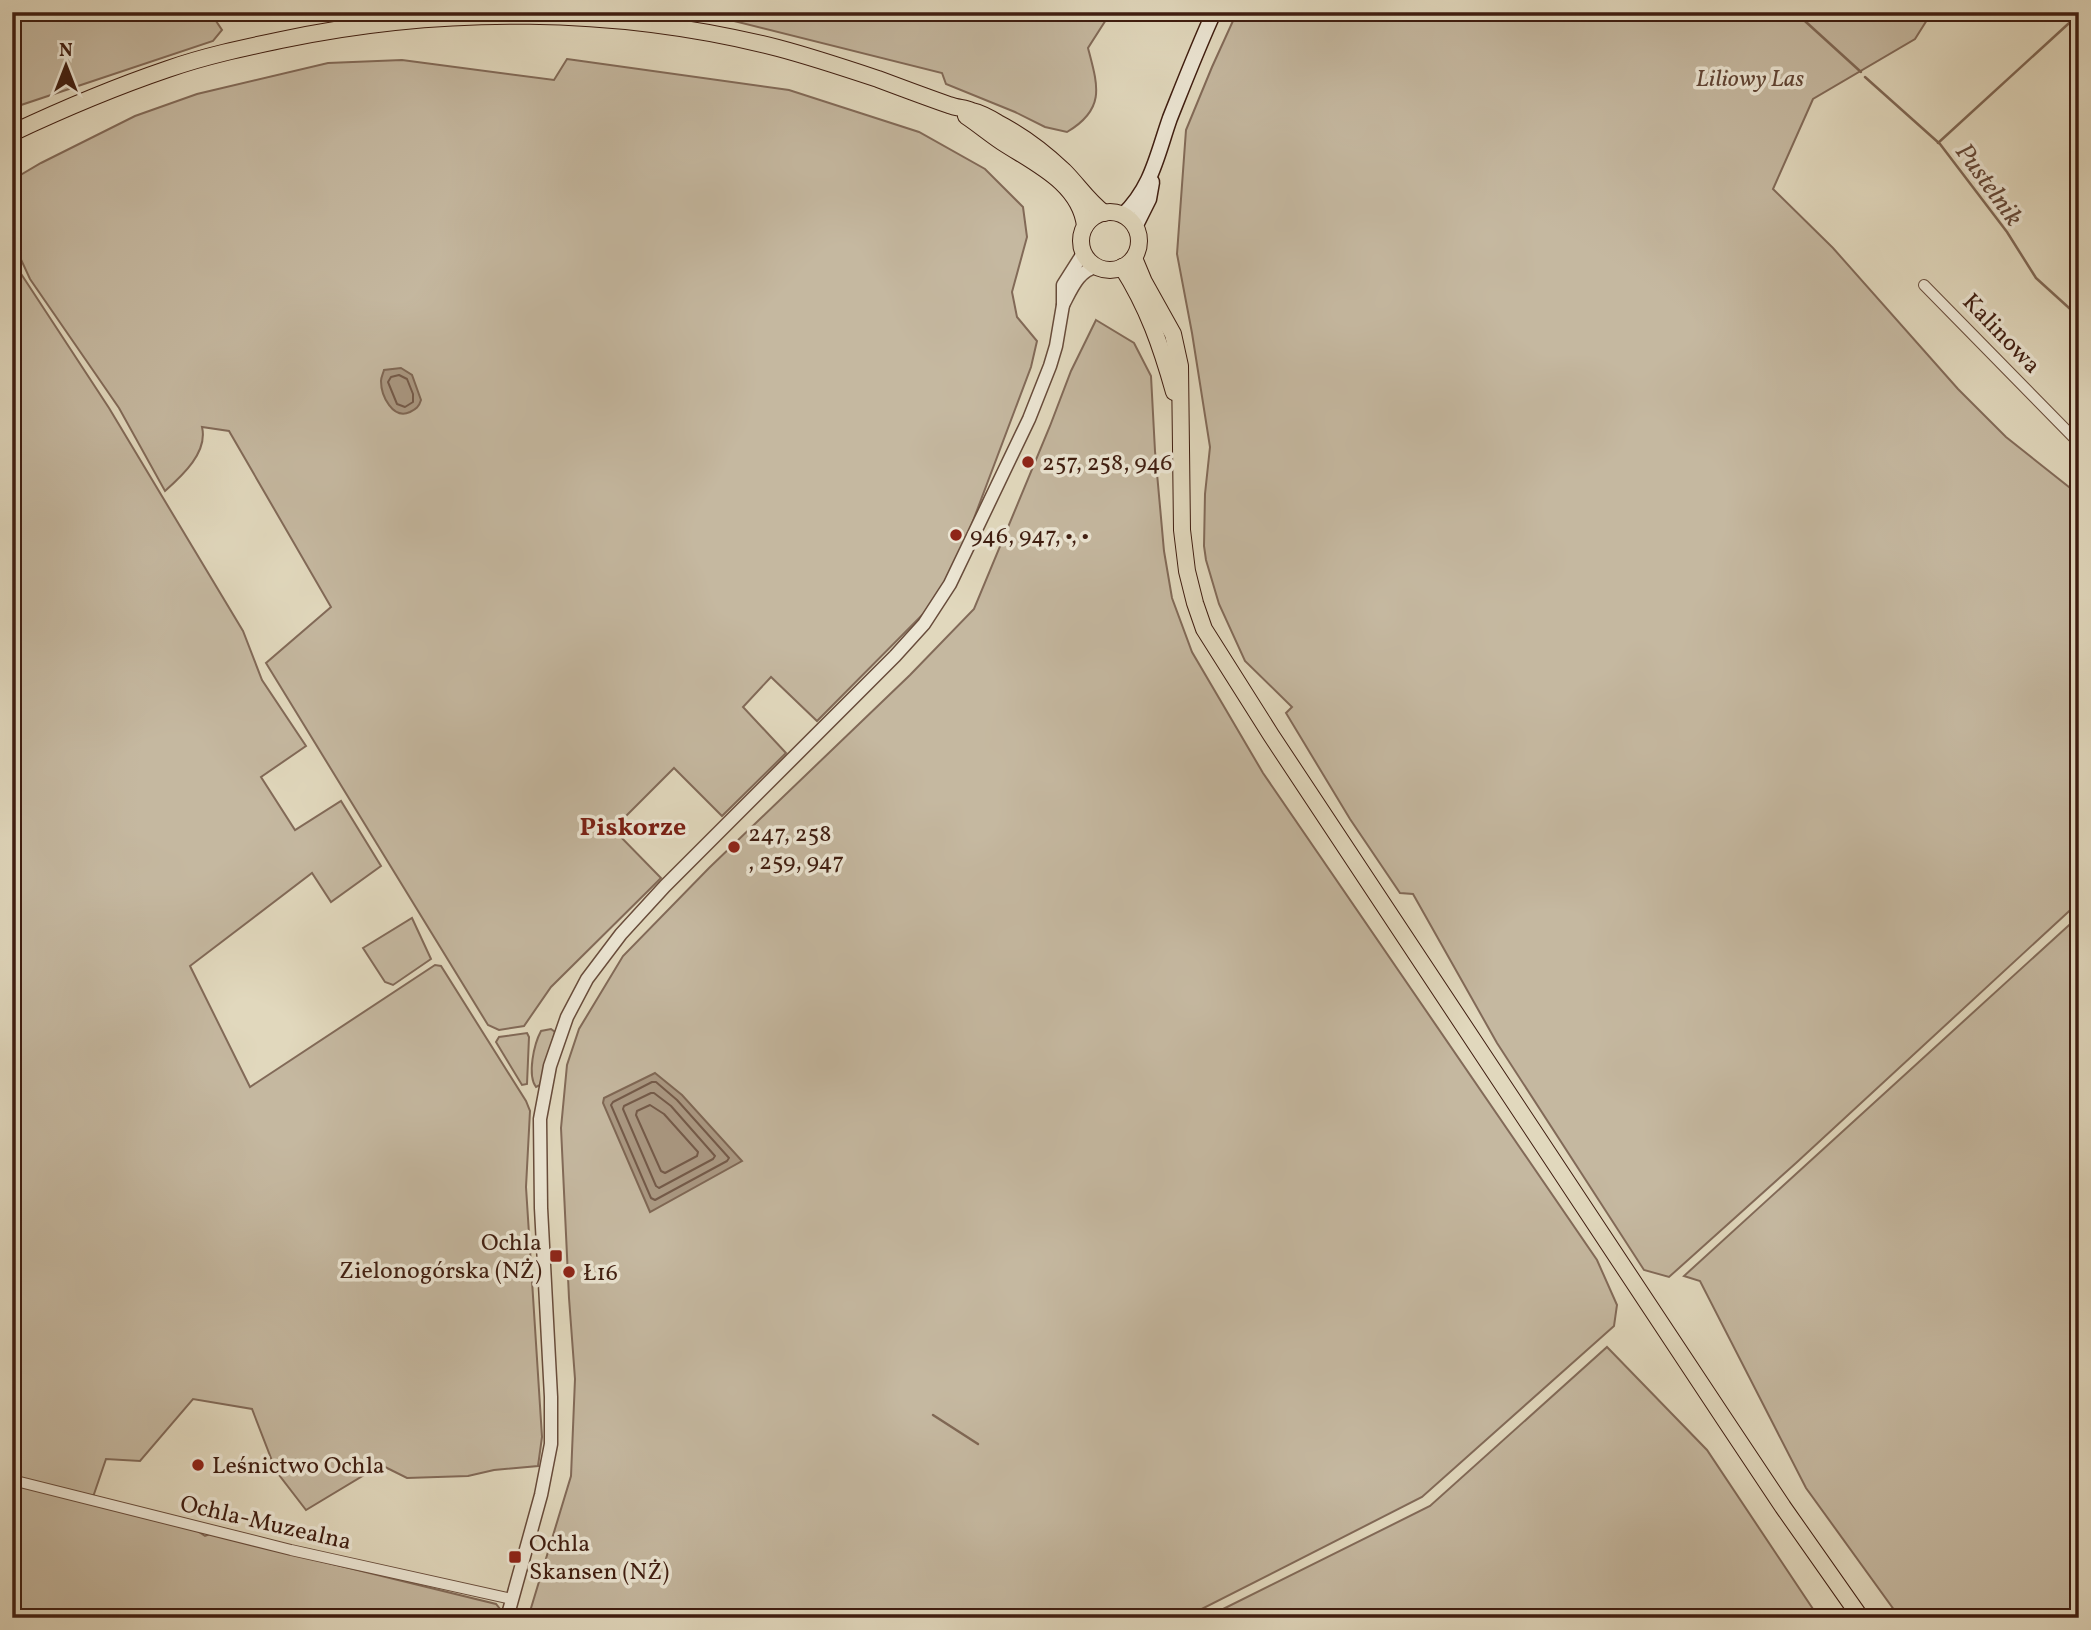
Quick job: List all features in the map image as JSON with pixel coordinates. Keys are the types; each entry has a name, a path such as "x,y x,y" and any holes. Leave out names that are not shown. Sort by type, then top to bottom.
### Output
{"main road":[{"path":"1123,215 1135,203 1152,174 1178,98 1214,12"},
{"path":"12,133 101,93 170,68 237,49 315,33 385,23 474,17 597,20 681,29 777,48 974,111 1015,132 1038,148 1104,213"},
{"path":"952,106 1047,170 1075,201 1083,214 1085,226 1081,237 1082,248 1090,262 1105,270 1128,262 1139,243 1135,227 1123,215 1104,213 1085,226"},
{"path":"1135,227 1149,200 1152,174"},
{"path":"1128,262 1133,284 1156,331 1180,411 1182,530 1187,571 1204,629 1264,724 1731,1428 1861,1618"}],"street":[{"path":"507,1618 546,1476 551,1444 541,1213 540,1119 550,1066 567,1017 587,979 621,934 665,886 895,656 937,606 972,539 1042,388 1056,346 1063,305 1063,285 1082,254 1082,248"},
{"path":"1063,305 1083,273 1089,268 1097,267"},
{"name":"Kalinowa","path":"1924,285 2079,443"},
{"name":"Ochla-Muzealna","path":"12,1480 301,1552 512,1599"}],"green space":[{"path":"12,12 210,12 222,30 213,41 12,108"},
{"path":"698,12 1111,12 1088,48 1096,85 1093,105 1088,115 1067,132 1045,127 946,84 942,73"},
{"name":"Liliowy Las","path":"1237,12 1932,12 1915,39 1813,99 1773,189 1833,248 1958,389 2006,437 2079,495 2079,902 1669,1277 1644,1270 1497,1043 1413,894 1400,893 1350,819 1286,713 1292,707 1245,661 1219,604 1204,546 1205,494 1210,447 1177,254 1186,130"},
{"path":"567,59 789,90 919,132 985,169 1023,207 1027,237 1012,292 1017,317 1037,341 1031,367 947,590 817,721 771,677 743,707 786,753 722,816 674,768 613,829 661,878 551,987 524,1026 499,1030 488,1025 266,663 331,607 229,431 202,427 203,436 198,454 165,491 119,408 30,279 12,240 12,180 135,116 197,94 328,63 402,60 554,80"},
{"path":"12,260 109,408 243,631 262,680 306,746 261,777 295,830 341,801 381,866 331,902 312,873 190,966 250,1087 435,965 441,966 530,1111 526,1187 542,1437 538,1466 494,1470 468,1476 407,1478 381,1465 306,1510 276,1471 252,1409 193,1399 140,1461 106,1459 93,1497 196,1530 205,1536 210,1534 496,1604 500,1609 497,1618 12,1618"},
{"path":"1096,320 1134,343 1151,376 1164,551 1172,598 1192,652 1263,773 1597,1260 1617,1305 1614,1326 1422,1497 1184,1618 528,1618 571,1476 575,1379 561,1128 567,1065 579,1029 623,956 709,868 910,675 974,609 1071,371"},
{"path":"2079,916 2079,1618 1900,1618 1806,1488 1700,1281 1684,1276"},
{"path":"412,918 431,959 393,985 385,982 363,948"},
{"path":"551,1029 555,1032 540,1085 536,1087 532,1075 534,1051 541,1031"},
{"path":"527,1033 527,1084 522,1085 496,1042 499,1037"},
{"path":"1607,1347 1707,1450 1819,1618 1205,1618 1430,1506"}],"water":[{"path":"401,368 412,375 421,400 416,409 404,414 393,410 389,405 381,381 384,370"},
{"path":"655,1073 682,1095 742,1161 650,1212 603,1103 604,1098"}],"waterway":[{"name":"Pustelnik","path":"1795,12 1861,72"},
{"path":"1938,143 2079,14"},
{"name":"Pustelnik","path":"1865,77 1940,144 2007,232 2036,278 2079,317"},
{"path":"933,1415 978,1444"}],"place":[{"name":"257, 258, 946","path":"1028,462"},
{"name":"946, 947, •, •","path":"956,535"},
{"name":"247, 258 , 259, 947","path":"734,847"},
{"name":"Ochla Zielonogórska (NŻ)","path":"556,1256"},
{"name":"Ł16","path":"569,1272"},
{"name":"Leśnictwo Ochla","path":"198,1465"},
{"name":"Ochla Skansen (NŻ)","path":"515,1557"}],"district":[{"name":"Piskorze","path":"633,826"}]}
